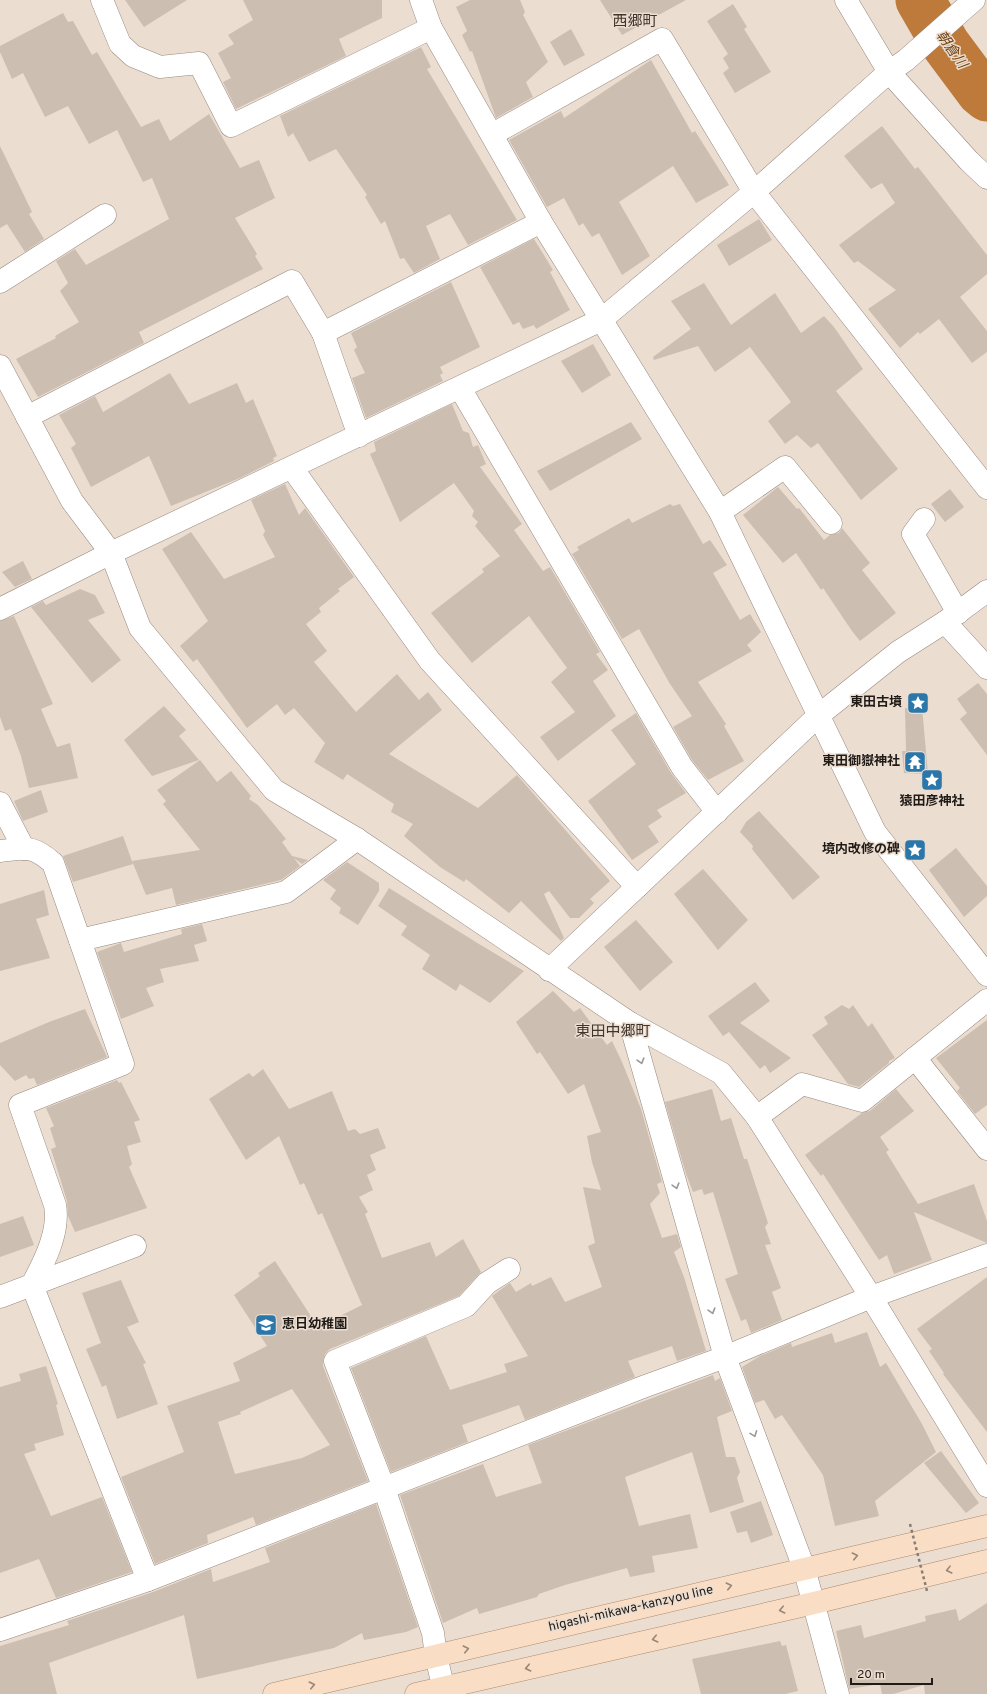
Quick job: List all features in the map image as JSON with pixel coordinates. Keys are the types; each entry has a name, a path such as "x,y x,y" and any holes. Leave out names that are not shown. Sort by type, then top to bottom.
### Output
{"main road":[{"name":"higashi-mikawa-kanzyou line","path":"274,1694 987,1526"},
{"path":"416,1694 444,1691 987,1561"}],"street":[{"path":"102,0 120,44 133,56 160,67 199,62 231,126 431,28"},
{"path":"421,0 431,28 541,222 720,512 875,832 987,975"},
{"path":"846,0 969,161 987,178"},
{"path":"0,609 111,553 601,320 754,192 974,0"},
{"path":"492,134 662,40 754,192 987,488"},
{"path":"0,282 105,215"},
{"path":"323,333 541,222"},
{"path":"27,417 292,281 323,333 359,436"},
{"path":"0,366 72,500 111,553 140,628 274,790 357,839 549,970 630,1023 721,1073 757,1117 871,1297 987,1486"},
{"path":"460,388 682,767 716,812"},
{"path":"720,512 785,467 831,523"},
{"path":"292,468 430,661 637,886"},
{"path":"924,519 913,534 952,617 987,668"},
{"path":"549,970 819,715 898,652 987,592"},
{"path":"0,803 24,849"},
{"path":"80,940 286,892 357,839"},
{"path":"0,851 24,849 39,851 53,863 123,1064 20,1105 57,1216 45,1260 32,1285 148,1580"},
{"path":"757,1117 802,1084 862,1101 987,1000"},
{"path":"630,1023 725,1357 804,1568 838,1694"},
{"path":"915,1058 987,1149"},
{"path":"0,1297 135,1246"},
{"path":"0,1630 148,1580 643,1387 725,1357 871,1297 987,1255"},
{"path":"444,1691 436,1656 433,1633 384,1488 335,1361 466,1306 487,1283 509,1269"}],"path":[{"path":"910,1524 927,1591"}],"building":[{"path":"125,0 187,0 144,27"},
{"path":"243,0 382,0 382,18 339,39 346,56 236,109 223,82 231,78 218,53 234,44 228,35 253,20"},
{"path":"470,0 520,0 525,12 523,15 548,62 526,82 533,97 496,118 472,51 470,52 462,35 467,31 456,7"},
{"path":"600,0 686,0 622,35"},
{"path":"733,4 747,27 744,29 771,72 735,93 723,73 729,68 723,58 728,54 707,21"},
{"path":"63,13 68,22 73,21 92,55 97,52 141,127 159,119 170,141 209,114 240,168 259,160 275,198 235,218 257,254 255,256 263,269 139,332 144,343 38,397 16,359 56,338 55,336 79,322 60,291 68,283 56,261 75,249 86,265 169,219 152,178 143,182 117,130 89,144 68,106 45,117 23,73 12,79 0,52 0,46"},
{"path":"571,29 585,55 564,66 550,42"},
{"path":"421,47 431,67 427,69 517,220 468,245 450,214 426,226 440,259 414,273 404,258 400,259 385,221 381,224 365,197 367,195 336,149 309,162 293,133 288,137 280,116"},
{"path":"651,60 692,133 695,131 729,185 696,203 673,166 619,202 650,256 622,275 599,233 592,237 583,223 579,226 564,198 547,207 509,140 561,111 564,118"},
{"path":"882,126 915,169 918,167 987,255 987,274 960,297 987,331 987,352 972,363 939,319 920,334 918,332 900,348 868,309 896,290 858,261 854,263 839,245 895,203 882,183 871,189 844,156"},
{"path":"0,146 32,212 29,214 44,239 25,252 7,224 0,228"},
{"path":"759,219 772,240 729,266 717,245"},
{"path":"534,239 553,270 550,272 570,310 536,329 534,325 523,329 519,322 513,325 480,267"},
{"path":"451,282 480,347 440,367 443,373 440,375 443,381 366,418 352,378 365,373 354,350 357,347 351,333"},
{"path":"704,283 731,325 775,293 801,333 824,316 834,327 863,369 836,391 898,469 861,500 818,443 811,448 797,435 785,444 768,421 791,402 750,347 715,372 698,346 654,360 653,357 691,329 671,301"},
{"path":"593,344 611,375 582,393 561,361"},
{"path":"170,373 189,404 237,383 246,403 253,399 277,456 273,458 274,461 240,478 171,506 149,456 91,487 71,448 76,444 59,415 95,396 103,412"},
{"path":"452,404 463,431 469,433 473,447 478,445 486,464 480,467 522,524 514,530 543,571 550,567 600,652 596,654 608,670 593,681 616,716 558,761 540,737 575,712 551,682 567,668 529,616 472,663 431,613 484,572 482,569 500,556 475,526 478,522 472,516 474,511 454,483 400,522 370,454 376,451 374,442"},
{"path":"631,422 642,439 550,491 537,471"},
{"path":"285,484 299,515 305,508 354,577 338,589 340,591 319,608 321,612 306,624 327,651 314,662 356,712 397,674 419,700 428,692 442,710 389,754 478,808 517,775 610,881 590,899 594,903 579,918 570,918 549,891 544,894 564,938 561,941 521,901 509,913 466,879 464,882 440,867 404,836 413,824 391,812 394,804 347,774 343,780 314,762 325,743 294,708 285,715 277,704 247,728 197,659 193,662 180,646 208,621 162,549 191,532 224,579 275,557 263,535 265,531 251,500"},
{"path":"778,487 797,509 799,508 824,540 830,535 839,533 842,528 870,563 862,570 896,613 860,641 823,588 821,590 796,553 783,563 743,515"},
{"path":"950,489 964,507 945,522 931,504"},
{"path":"670,504 673,506 680,504 703,544 710,540 727,565 713,573 740,620 750,614 761,632 747,645 752,651 698,682 726,724 724,726 744,761 708,780 692,760 673,727 692,716 670,684 639,629 622,639 572,554 579,550 577,547 629,518 632,523"},
{"path":"23,561 32,579 15,587 2,572"},
{"path":"80,589 95,595 105,613 88,620 121,660 92,683 31,607 43,601 46,605"},
{"path":"14,616 53,704 41,709 57,747 70,743 78,778 29,788 21,756 11,729 5,731 0,717 0,621"},
{"path":"978,683 987,694 987,755 960,719 967,713 957,699"},
{"path":"164,706 186,730 179,736 199,760 152,776 124,740"},
{"path":"922,707 928,774 904,773 902,751 906,751 905,708"},
{"path":"636,713 671,773 686,793 657,810 662,817 648,826 659,842 632,860 588,801 636,764 611,730"},
{"path":"200,760 217,782 231,771 251,796 249,799 258,805 286,839 282,842 292,856 308,860 302,864 294,858 300,866 281,880 176,905 172,888 146,895 132,861 200,850 163,804 166,801 157,790"},
{"path":"41,790 48,812 23,821 14,801"},
{"path":"759,811 820,877 793,900 752,849 753,846 740,832 746,822"},
{"path":"123,836 133,864 73,882 63,856"},
{"path":"956,848 987,886 987,896 964,917 929,870"},
{"path":"347,862 379,883 379,891 358,925 339,913 341,908 330,899 336,890 323,880"},
{"path":"703,869 748,920 718,950 674,894"},
{"path":"389,888 524,971 490,1003 460,984 456,991 422,969 430,955 401,935 407,926 378,906"},
{"path":"44,890 49,915 36,919 50,958 0,971 0,904"},
{"path":"636,920 673,962 640,991 604,947"},
{"path":"202,924 207,941 194,945 199,961 160,969 164,982 146,988 154,1006 121,1019 97,952 121,943 124,952 182,934 181,929"},
{"path":"755,982 770,1001 740,1023 791,1058 770,1073 765,1065 760,1069 729,1032 723,1036 708,1016"},
{"path":"553,991 574,1012 580,1008 607,1045 612,1041 622,1062 641,1109 662,1182 657,1184 660,1193 650,1204 662,1238 677,1234 681,1247 674,1252 684,1277 706,1351 677,1361 672,1346 628,1361 635,1377 525,1420 519,1405 462,1425 468,1442 391,1472 351,1368 426,1336 450,1390 507,1372 504,1364 528,1356 492,1296 510,1283 516,1292 531,1283 532,1286 551,1277 565,1302 602,1287 588,1246 595,1243 583,1187 601,1190 592,1162 587,1136 601,1132 584,1084 568,1094 540,1052 537,1054 516,1022"},
{"path":"842,1005 849,1009 853,1005 868,1027 872,1023 895,1058 889,1061 889,1063 859,1087 848,1084 812,1035 828,1024 824,1017"},
{"path":"85,1009 107,1057 37,1085 34,1078 29,1079 26,1075 15,1081 0,1065 0,1043 49,1022"},
{"path":"987,1020 987,1105 975,1114 957,1091 960,1088 936,1058"},
{"path":"263,1069 289,1109 332,1091 348,1131 355,1129 360,1134 378,1128 386,1148 370,1155 376,1170 367,1175 373,1190 359,1197 368,1212 365,1214 382,1258 430,1242 436,1257 463,1239 481,1272 459,1296 330,1349 325,1354 323,1366 368,1481 256,1525 253,1517 207,1535 208,1543 155,1564 121,1477 184,1452 167,1406 240,1381 233,1363 267,1346 234,1295 260,1276 258,1273 275,1261 318,1327 362,1305 322,1213 318,1215 304,1183 300,1185 279,1136 246,1160 209,1099 249,1073 253,1077","holes":["292,1389 330,1445 302,1458 235,1474 218,1422 241,1414 240,1412"]},
{"path":"117,1080 119,1083 121,1082 140,1120 134,1122 141,1142 127,1146 132,1164 129,1167 147,1208 75,1232 68,1216 67,1201 51,1149 56,1147 50,1128 54,1126 46,1108"},
{"path":"712,1089 721,1121 731,1118 744,1159 747,1159 768,1223 765,1227 771,1244 765,1245 781,1288 772,1292 782,1320 751,1333 746,1319 741,1321 725,1279 738,1274 713,1192 704,1195 702,1189 693,1192 686,1174 665,1102"},
{"path":"896,1089 914,1111 880,1137 889,1150 886,1152 918,1204 974,1184 987,1221 987,1243 914,1212 932,1260 894,1274 887,1255 879,1260 823,1174 821,1176 805,1155 862,1113 870,1111"},
{"path":"23,1216 34,1245 0,1257 0,1224"},
{"path":"987,1277 987,1432 943,1374 944,1373 929,1351 932,1349 917,1329"},
{"path":"121,1280 139,1322 127,1327 146,1363 143,1364 158,1404 117,1419 106,1385 102,1387 86,1349 101,1343 82,1293"},
{"path":"867,1332 880,1367 886,1363 922,1424 936,1452 875,1501 879,1516 835,1526 823,1475 782,1415 775,1419 764,1400 755,1403 742,1367 760,1356 791,1343 792,1347 832,1333 835,1343"},
{"path":"46,1366 58,1404 56,1405 64,1435 34,1444 36,1450 24,1454 51,1516 102,1497 132,1572 56,1598 39,1559 0,1573 0,1387 21,1381 19,1374"},
{"path":"713,1375 715,1381 720,1378 732,1411 717,1417 726,1457 735,1457 740,1472 737,1478 744,1502 710,1513 692,1452 625,1477 639,1526 690,1514 698,1548 652,1556 655,1572 630,1577 627,1568 565,1585 539,1594 537,1597 479,1614 477,1608 443,1623 400,1495 483,1464 496,1497 542,1483 528,1445"},
{"path":"941,1451 979,1503 966,1513 924,1463"},
{"path":"761,1501 773,1535 751,1543 747,1531 737,1533 730,1512"},
{"path":"376,1504 418,1627 406,1632 364,1640 362,1633 334,1648 197,1679 184,1615 49,1663 57,1694 0,1694 0,1646 69,1625 67,1621 153,1592 211,1569 213,1582 270,1562 265,1548"},
{"path":"987,1603 987,1694 925,1694 924,1685 893,1694 882,1694 880,1684 849,1689 836,1631 861,1625 864,1638 926,1621 925,1616 956,1609 959,1621"},
{"path":"780,1641 782,1646 786,1645 798,1691 785,1694 701,1694 692,1659"}],"waterway":[{"name":"朝倉川","path":"920,0 946,45 981,92 987,97"}],"place":[{"name":"東田古墳","path":"918,703"},
{"name":"東田御嶽神社","path":"915,762"},
{"name":"猿田彦神社","path":"932,780"},
{"name":"境内改修の碑","path":"915,850"},
{"name":"恵日幼稚園","path":"266,1325"}],"district":[{"name":"西郷町","path":"635,22"},
{"name":"東田中郷町","path":"613,1032"}]}
